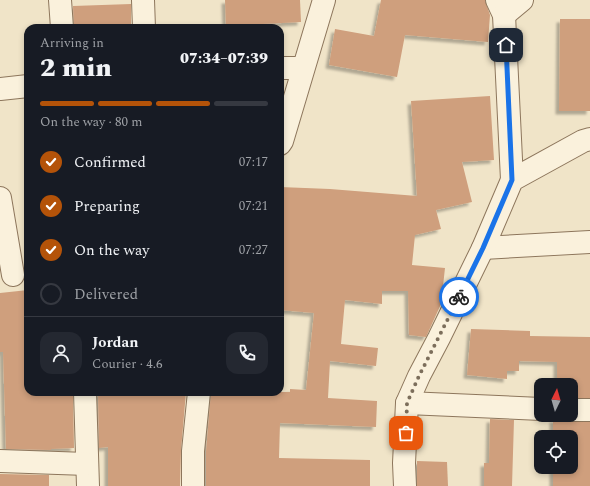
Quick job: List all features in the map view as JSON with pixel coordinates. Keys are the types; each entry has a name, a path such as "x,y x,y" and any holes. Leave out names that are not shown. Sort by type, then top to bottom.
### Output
{"street":[{"path":"60,0 62,24"},
{"path":"143,0 144,24"},
{"path":"284,134 324,0"},
{"path":"405,486 404,464 407,403 483,248 512,180 500,7 522,0"},
{"path":"284,68 303,68"},
{"path":"0,89 24,86"},
{"path":"512,180 583,141 590,139"},
{"path":"0,198 14,275"},
{"path":"483,248 590,242"},
{"path":"85,396 88,486"},
{"path":"193,486 193,451 199,396"},
{"path":"407,403 534,408"},
{"path":"578,410 590,410"},
{"path":"0,461 87,464"}],"building":[{"path":"225,0 300,0 301,22 226,24"},
{"path":"381,0 485,0 490,15 488,42 405,35 397,77 329,65 335,29 374,36"},
{"path":"131,4 131,24 74,24 73,6"},
{"path":"560,19 590,19 590,111 559,111"},
{"path":"490,96 494,160 462,162 472,202 436,210 441,229 415,235 412,265 445,268 441,304 426,337 409,335 408,291 382,291 382,304 345,300 341,344 378,348 376,366 330,361 328,398 377,401 376,427 280,423 279,458 370,460 370,486 206,486 206,452 211,396 284,396 284,392 290,392 290,389 306,390 314,313 284,310 284,187 330,189 417,196 411,101"},
{"path":"24,290 24,396 73,396 74,448 51,450 6,449 3,352 0,352 0,293"},
{"path":"471,329 530,331 530,336 590,337 590,398 578,398 578,378 557,378 557,362 519,361 519,371 507,371 507,379 467,375"},
{"path":"98,396 186,396 181,450 180,486 108,486 108,447 99,448"},
{"path":"490,419 514,420 512,486 484,486 484,463 489,463"},
{"path":"553,422 590,422 590,486 553,486 553,474 578,474 578,430 553,430"},
{"path":"417,461 447,462 448,486 417,486"},
{"path":"0,474 49,475 49,486 0,486"}],"way so far":[{"path":"406,433 407,403 429,355 459,297"}],"route":[{"path":"459,297 483,248 512,180 506,45"}]}
